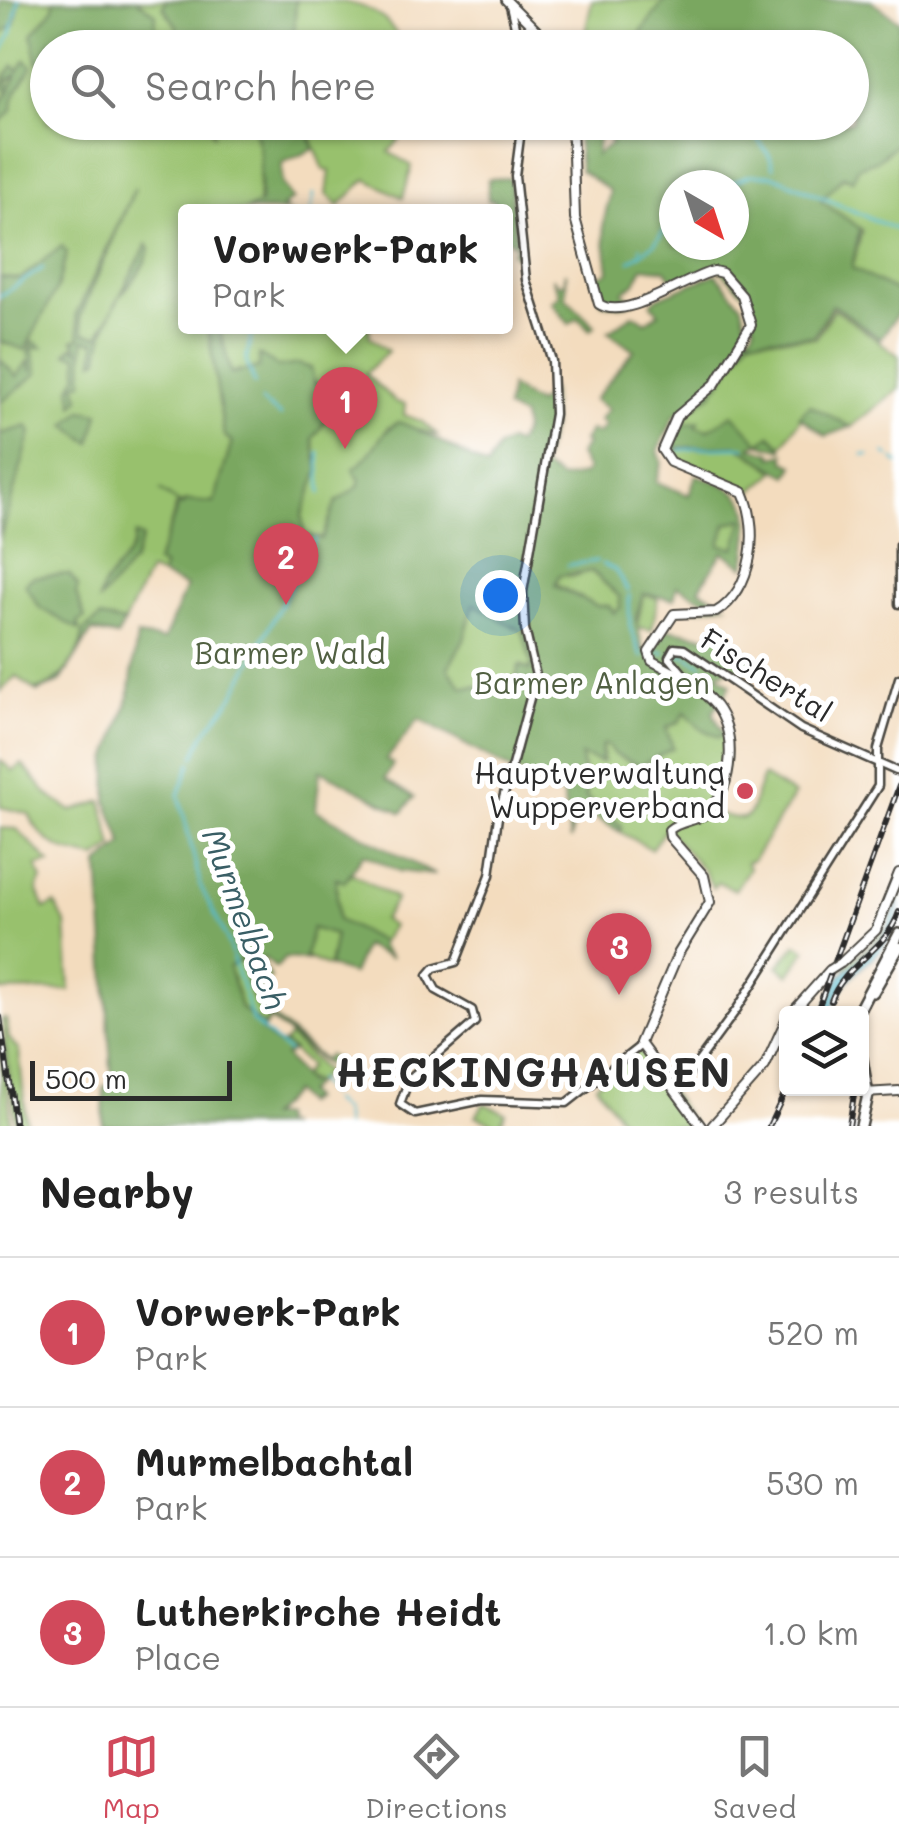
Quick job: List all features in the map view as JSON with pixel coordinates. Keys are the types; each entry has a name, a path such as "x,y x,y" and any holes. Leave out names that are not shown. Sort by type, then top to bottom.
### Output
{"main road":[{"path":"508,2 532,30"},
{"path":"573,140 576,218 599,304 609,310 627,307 714,271 733,284 752,317 748,333 724,372 707,393 677,416 662,450 670,462 741,489 750,519 740,592 716,612 674,614 650,649 652,661 690,684 718,709 730,750 723,788 715,804 703,816 669,830 672,840 704,876 710,902 678,954 640,1046 699,1125 713,1125 762,1070 779,1035"},
{"path":"798,1006 830,970 876,930 899,872"},
{"path":"863,1006 899,934"},
{"path":"880,975 899,948"},
{"path":"869,1093 899,1093"},
{"path":"860,1126 866,1096"}],"street":[{"path":"508,2 516,30"},
{"path":"514,22 522,16"},
{"path":"520,140 515,176 525,275 550,352 553,385 554,425 542,469 523,592 525,629 536,676 498,817 487,884 458,959 453,965 431,970 429,982 472,1010 476,1019 406,1082 399,1099 404,1111 415,1114 498,1099 570,1102 640,1046"},
{"path":"899,545 899,604"},
{"name":"Fischertal","path":"690,684 691,679 669,657 674,648 684,649 801,730 895,771"},
{"path":"676,1092 739,1006 880,777 878,754 899,678"},
{"path":"869,760 878,754"},
{"path":"880,777 895,771"}],"green space":[{"path":"0,0 166,0 163,7 177,30 30,30 30,140 257,140 258,204 178,204 178,334 209,334 224,435 232,442 214,503 187,501 176,506 164,546 162,576 149,571 117,637 92,632 60,682 37,692 16,676 0,692"},
{"path":"0,0 20,0 15,25 0,35"},
{"path":"54,0 137,0 156,14 155,30 35,30 53,9"},
{"path":"166,0 296,0 294,30 177,30 163,7"},
{"path":"296,0 360,6 373,11 394,30 294,30"},
{"path":"592,0 665,0 643,30 586,30"},
{"name":"Barmer Wald","path":"665,0 870,0 899,21 899,142 876,161 858,167 853,180 843,176 821,201 860,228 852,268 899,293 899,312 880,339 833,304 814,336 750,338 712,394 675,415 658,451 662,462 656,482 689,495 696,475 716,482 740,496 749,517 745,567 723,552 699,589 726,604 697,609 707,601 677,586 674,599 643,594 636,619 643,650 653,651 667,629 711,637 717,628 760,661 717,674 731,685 713,712 724,734 719,737 700,728 685,712 679,722 666,728 673,748 639,766 614,754 607,745 602,745 601,762 581,756 586,798 622,826 619,831 578,808 570,840 563,795 519,772 512,778 513,771 419,719 386,760 393,764 385,779 414,797 402,813 320,770 316,810 435,875 399,871 364,854 344,882 336,878 338,920 382,942 380,946 391,958 364,946 352,974 329,967 335,935 312,928 305,958 309,960 285,958 276,968 264,958 260,960 271,978 260,986 264,995 258,1000 260,1007 323,1060 328,1055 346,1067 341,1070 324,1063 267,1017 262,1011 254,997 242,959 229,968 241,1008 263,1026 269,1021 262,1031 278,1045 284,1043 293,1050 285,1056 307,1083 315,1083 306,1093 311,1099 304,1104 293,1092 268,1117 281,1116 282,1124 288,1126 103,1126 104,1086 112,1085 99,864 123,844 107,802 108,760 129,697 137,636 164,640 186,587 162,576 163,566 156,563 179,504 160,490 183,506 187,501 214,503 232,442 224,435 209,334 221,334 231,373 259,368 259,355 279,367 299,364 311,368 315,384 339,390 350,384 368,405 356,424 330,415 313,438 319,471 302,515 304,534 322,539 336,502 358,487 360,480 353,469 399,422 487,467 497,448 509,442 517,444 524,430 522,417 506,409 510,387 537,404 551,391 552,427 541,466 561,479 583,475 587,470 579,455 586,444 583,441 591,430 598,434 605,425 599,420 608,409 594,400 634,350 608,332 634,314 646,322 659,313 651,303 657,298 716,274 742,305 749,337 755,327 746,295 719,269 708,269 674,283 666,270 643,267 635,283 623,292 635,301 621,306 602,303 592,273 601,276 609,271 603,227 610,191 580,170 577,140 598,140 596,155 612,143 610,140 869,140 869,30 643,30","holes":["744,519 735,548 720,545 726,524","592,571 620,597 620,608 614,613 609,606 597,606 555,586 559,576","474,604 523,632 532,664 530,670 519,666 512,692 511,687 462,687 448,668 464,639"]},
{"path":"25,60 30,64 13,99 12,111 0,122 0,104 8,93 1,83 7,81 10,90 17,74 8,81 5,77 13,65 18,71"},
{"path":"257,140 311,140 314,149 282,163 282,184 293,199 286,204 258,204"},
{"path":"312,140 399,140 389,152 412,166 403,198 366,179 341,204 327,194 330,171 324,170"},
{"path":"899,142 897,292 852,269 862,230 820,201 847,175"},
{"path":"510,178 513,204 488,200 488,179"},
{"path":"135,188 80,317 84,333 99,336 113,309 99,359 94,361 96,342 84,340 83,382 76,384 80,398 74,405 71,387 78,375 78,356 66,353 73,347 79,350 73,340 80,338 76,315"},
{"path":"513,206 519,262 513,253 516,245"},
{"path":"147,244 150,249 142,267 117,301"},
{"path":"62,246 67,253 57,288 25,350 0,341 0,277 20,279"},
{"path":"566,272 566,298 595,326 590,330 578,318 569,324 552,302 560,295 552,277 558,284 564,283"},
{"path":"834,308 899,356 899,389 851,427 810,405 782,446 771,435 759,444 723,424 705,430 680,425 674,430 685,415 712,394 750,338 816,338"},
{"name":"Barmer Wald","path":"221,334 370,334 388,351 365,374 396,402 405,404 404,415 421,421 439,436 388,427 370,459 354,469 360,480 236,922 249,988 269,1021 264,1026 241,1008 173,824 210,710 239,370 231,374","holes":["279,367 311,369 311,381 339,390 285,384"]},
{"path":"33,341 42,347 32,348 38,373 0,403 0,359 17,377 27,362 32,372 28,352"},
{"path":"810,405 851,427 826,436 799,416"},
{"path":"82,410 99,413 91,443 66,425"},
{"path":"733,414 760,443 770,435 782,446 783,450 758,443 751,447 772,453 772,457 785,454 785,461 794,465 788,476 738,446 668,448 681,425 699,421 696,426 708,430"},
{"path":"28,426 31,433 0,538 0,434"},
{"path":"738,446 776,471 748,495 742,485 674,458 676,450"},
{"path":"744,518 735,548 720,545 726,524"},
{"path":"135,535 142,538 133,562 99,601 105,584 129,553"},
{"path":"591,571 620,597 620,608 614,613 609,606 597,606 553,583 555,573 571,577"},
{"path":"69,574 78,586 76,594 85,618 78,622 79,630 40,608 25,584 33,577"},
{"path":"643,595 658,598 652,630 637,627"},
{"path":"474,604 523,632 532,664 529,670 521,665 512,692 501,685 462,687 448,668 464,639"},
{"path":"100,618 124,623 117,637 92,630 60,682 34,690 52,683 68,668 83,631"},
{"name":"Barmer Anlagen","path":"685,712 701,728 719,737 724,734 726,764 709,810 744,818 752,809 763,776 794,795 753,860 746,862 749,868 735,890 718,882 713,888 703,870 666,829 651,849 620,832 622,826 587,798 581,756 603,762 602,744 608,745 614,754 639,766 673,748 666,728 679,722"},
{"path":"0,760 13,771 22,764 48,795 72,811 102,801 113,847 97,858 75,854 48,840 29,814 0,807"},
{"path":"0,828 17,829 50,863 37,866 42,880 37,889 45,909 55,904 66,924 70,990 0,991"},
{"path":"352,873 396,899 383,920 392,926 382,942 338,920 335,877 344,882"},
{"path":"899,893 895,918 883,939 846,969 844,966 870,943 888,913 880,935 858,957 873,947 888,926"},
{"path":"311,928 335,935 329,967 305,957"},
{"path":"797,944 806,950 789,975 778,966"},
{"path":"2,1019 6,1019 9,1038 19,1051 27,1126 16,1126"},
{"path":"290,1037 326,1072 315,1083 301,1077 309,1066 284,1043"},
{"path":"3,1040 11,1126 0,1126"},
{"path":"634,1050 641,1050 694,1126 626,1126 596,1085"},
{"path":"484,1103 506,1113 499,1126 476,1116"}],"water":[{"path":"899,901 891,937 848,980 834,1006 826,1006 840,976 883,940"}],"waterway":[{"path":"0,55 11,35 19,0"},
{"path":"758,140 773,168"},
{"path":"749,176 772,175 899,231"},
{"name":"Murmelbach","path":"312,204 314,194"},
{"path":"630,261 659,238"},
{"path":"0,296 43,268"},
{"name":"Murmelbach","path":"251,334 246,361 255,384"},
{"name":"Murmelbach","path":"261,401 281,416"},
{"path":"695,448 745,447"},
{"path":"680,450 693,449"},
{"name":"Murmelbach","path":"319,453 321,493"},
{"path":"885,453 889,456"},
{"path":"863,455 869,455"},
{"path":"893,459 898,464"},
{"name":"Murmelbach","path":"205,733 233,697 315,539"},
{"path":"567,565 597,561"},
{"path":"602,564 615,570 628,591"},
{"path":"629,595 630,627 642,657"},
{"path":"658,652 665,653"},
{"path":"673,654 685,655 702,665"},
{"name":"Murmelbach","path":"194,757 204,735"},
{"name":"Murmelbach","path":"191,763 179,795 201,887 227,940 253,1022 288,1052"},
{"name":"Murmelbach","path":"317,1080 328,1095"},
{"name":"Murmelbach","path":"331,1100 343,1111 345,1126"}],"railway":[{"path":"819,1006 899,786"},
{"path":"831,1001 845,977 885,937 899,912"},
{"path":"0,1017 15,1126"},
{"path":"769,1126 783,1096"},
{"path":"849,1126 854,1096"}],"place":[{"name":"Vorwerk-Park","path":"345,449"},
{"name":"Murmelbachtal","path":"286,605"},
{"name":"Hauptverwaltung Wupperverband","path":"745,791"},
{"name":"Lutherkirche Heidt","path":"619,995"}],"district":[{"name":"HECKINGHAUSEN","path":"534,1073"}]}
